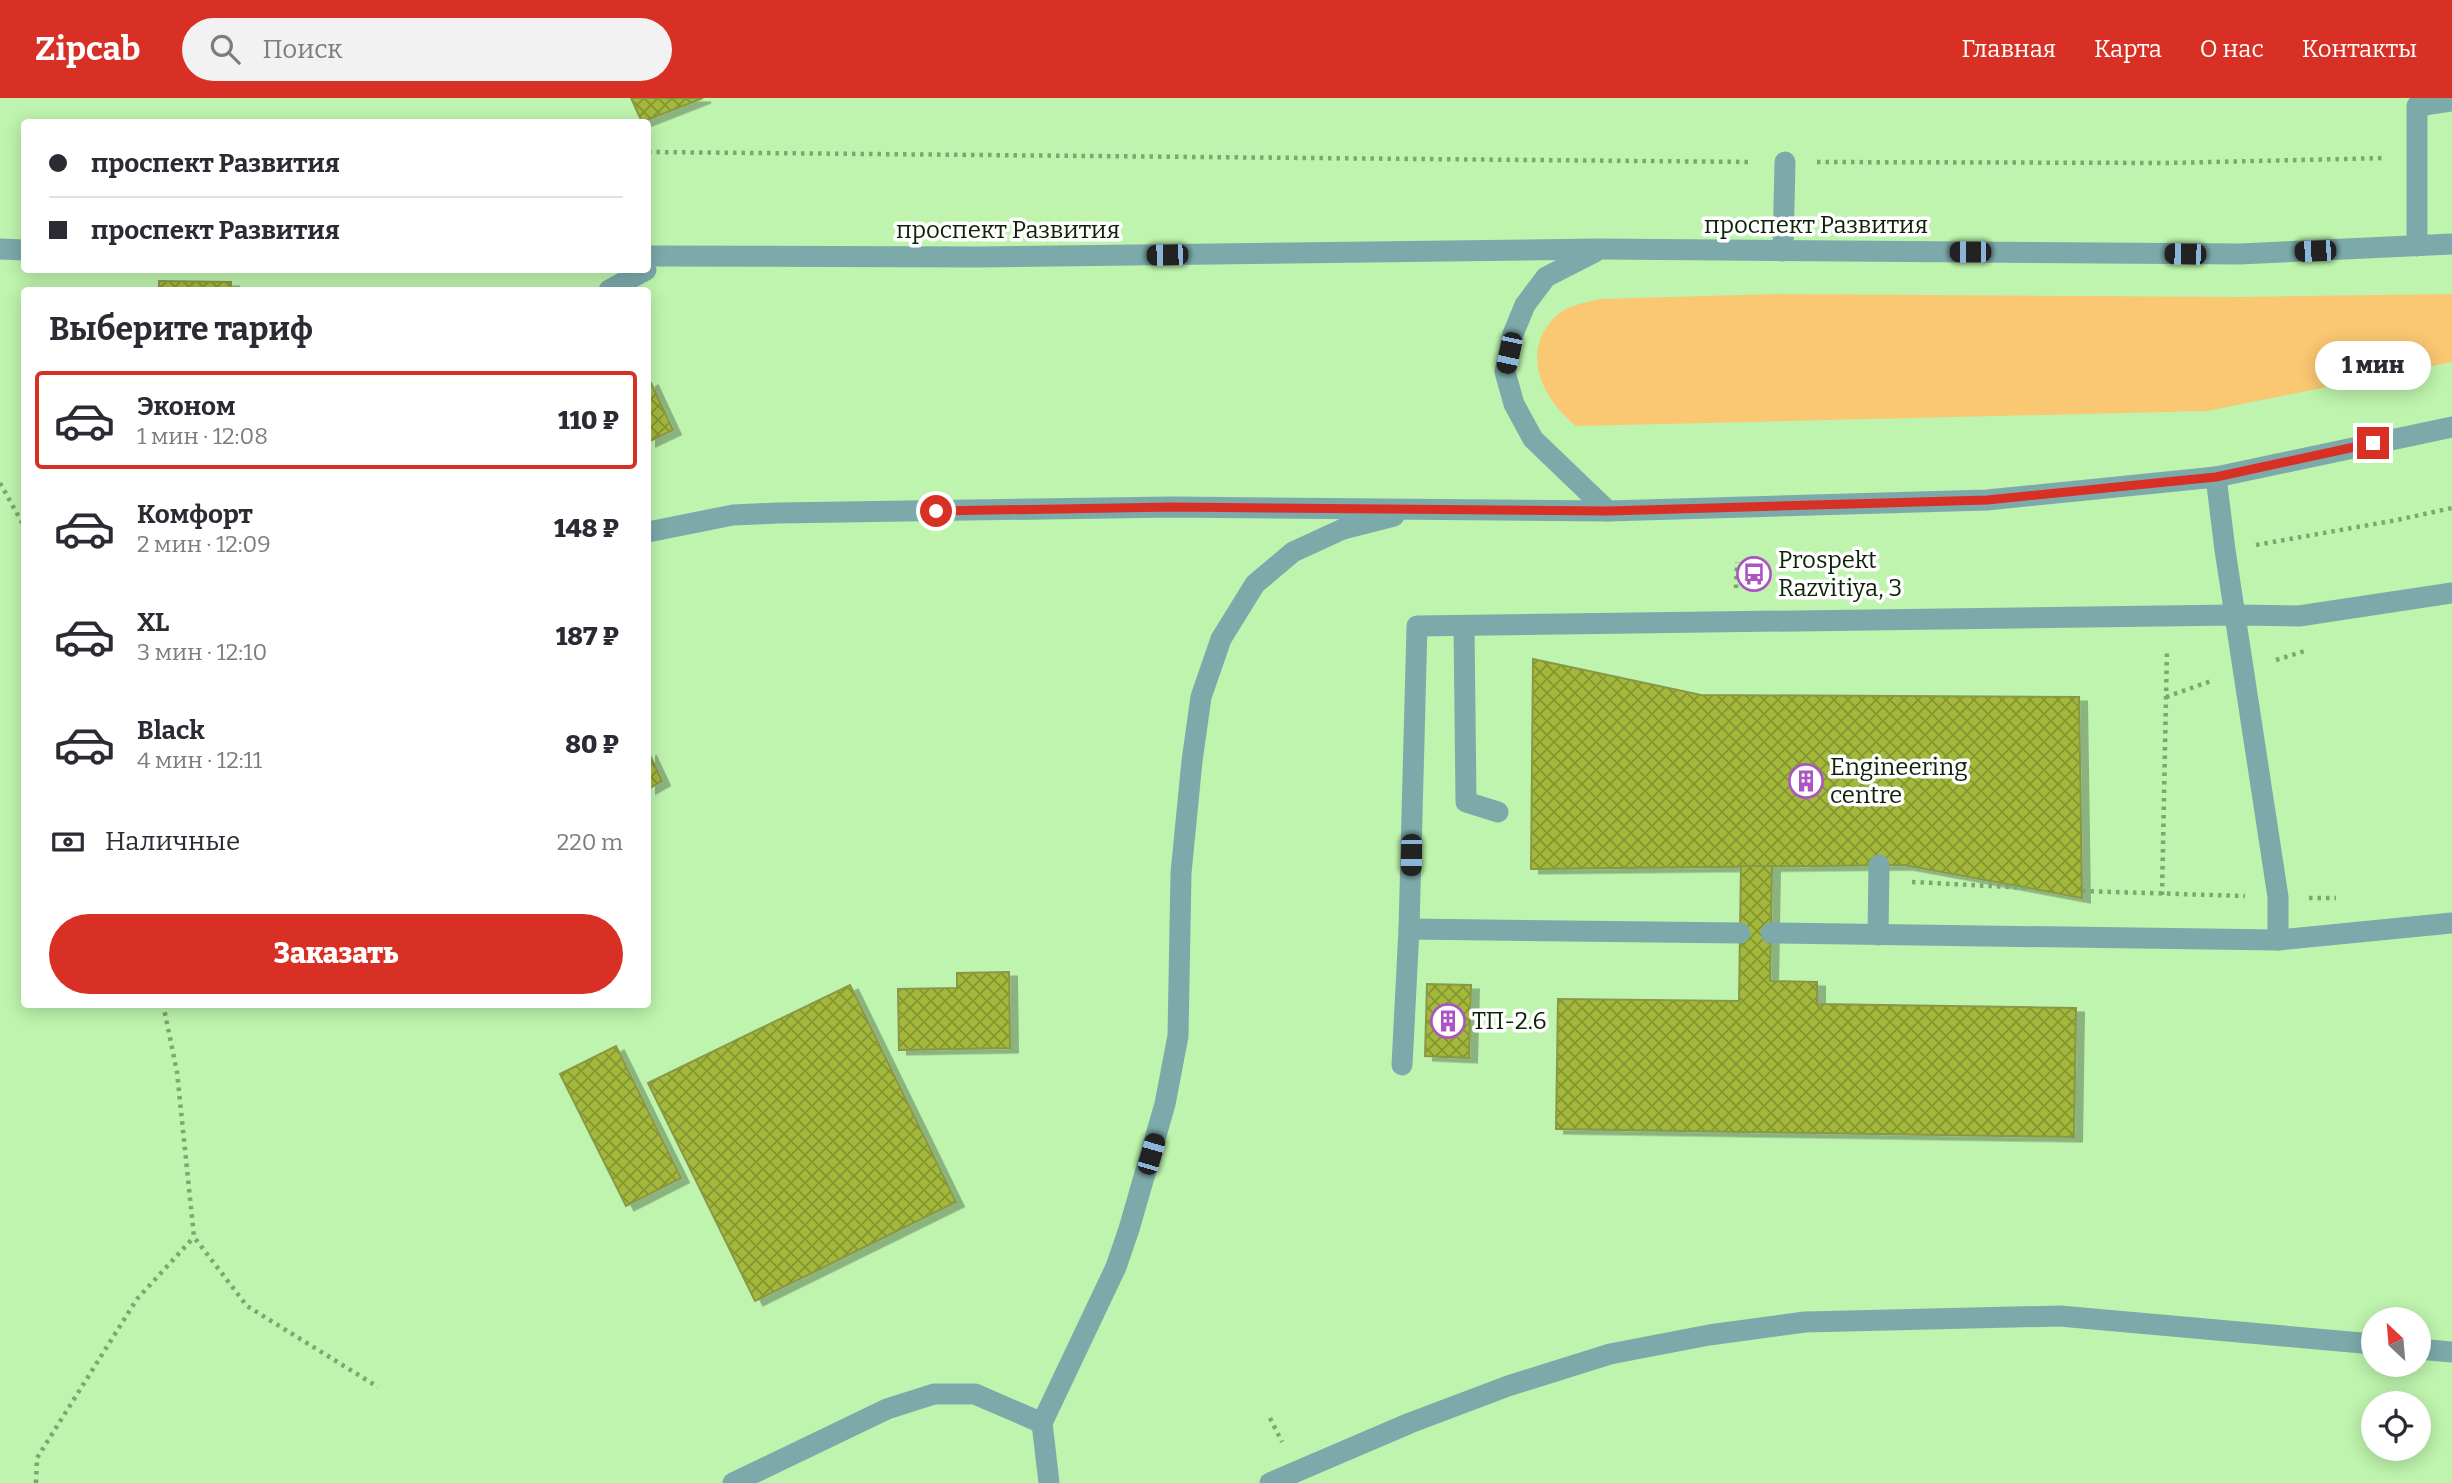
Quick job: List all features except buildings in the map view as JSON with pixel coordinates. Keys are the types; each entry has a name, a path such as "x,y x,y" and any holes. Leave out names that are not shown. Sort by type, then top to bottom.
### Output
{"street":[{"path":"2417,246 2417,106 2452,101"},
{"path":"1783,251 1785,162"},
{"name":"проспект Развития","path":"651,256 978,257 1600,249 2239,254 2452,244"},
{"name":"проспект Развития","path":"1600,249 1546,277 1525,305 1513,334 1505,372 1514,404 1533,439 1608,511"},
{"path":"0,250 21,250"},
{"path":"651,267 669,257"},
{"path":"614,287 640,273"},
{"path":"651,531 733,515 1172,507 1608,511 1987,500 2216,477 2452,427"},
{"path":"2216,477 2234,615 2278,897 2278,940"},
{"path":"1048,1483 1042,1423 1116,1267 1165,1104 1178,1035 1181,873 1192,761 1201,697 1221,639 1255,584 1293,552 1343,529 1420,509"},
{"path":"1402,1065 1409,929 1417,626 2234,615 2299,617 2452,593"},
{"path":"1464,626 1466,802 1498,813"},
{"path":"1878,935 1879,865"},
{"path":"1771,933 2278,940 2452,923"},
{"path":"1409,929 1740,933"},
{"path":"1270,1483 1410,1423 1508,1386 1610,1354 1709,1335 1805,1322 2060,1316 2361,1344"},
{"path":"2431,1350 2452,1352"},
{"path":"733,1483 887,1409 934,1394 975,1394 1042,1423"}],"path":[{"path":"651,152 1785,162 2168,163 2417,157"},
{"path":"0,483 21,521"},
{"path":"2225,550 2452,508"},
{"path":"2153,649 2167,649 2162,895"},
{"path":"164,1008 177,1072 194,1237 247,1306 378,1387"},
{"path":"36,1483 37,1458 137,1299 194,1237"}],"shaded area":[{"path":"1776,294 2239,297 2452,294 2452,362 2207,411 1576,426 1554,403 1540,375 1538,346 1544,332 1558,314 1575,306 1599,299"}],"place":[{"name":"Prospekt Razvitiya, 3","path":"1754,574"},
{"name":"Engineering centre","path":"1806,781"},
{"name":"ТП-2.6","path":"1448,1021"}],"route":[{"path":"936,511 1172,507 1608,511 1987,500 2216,477 2373,443"}]}
